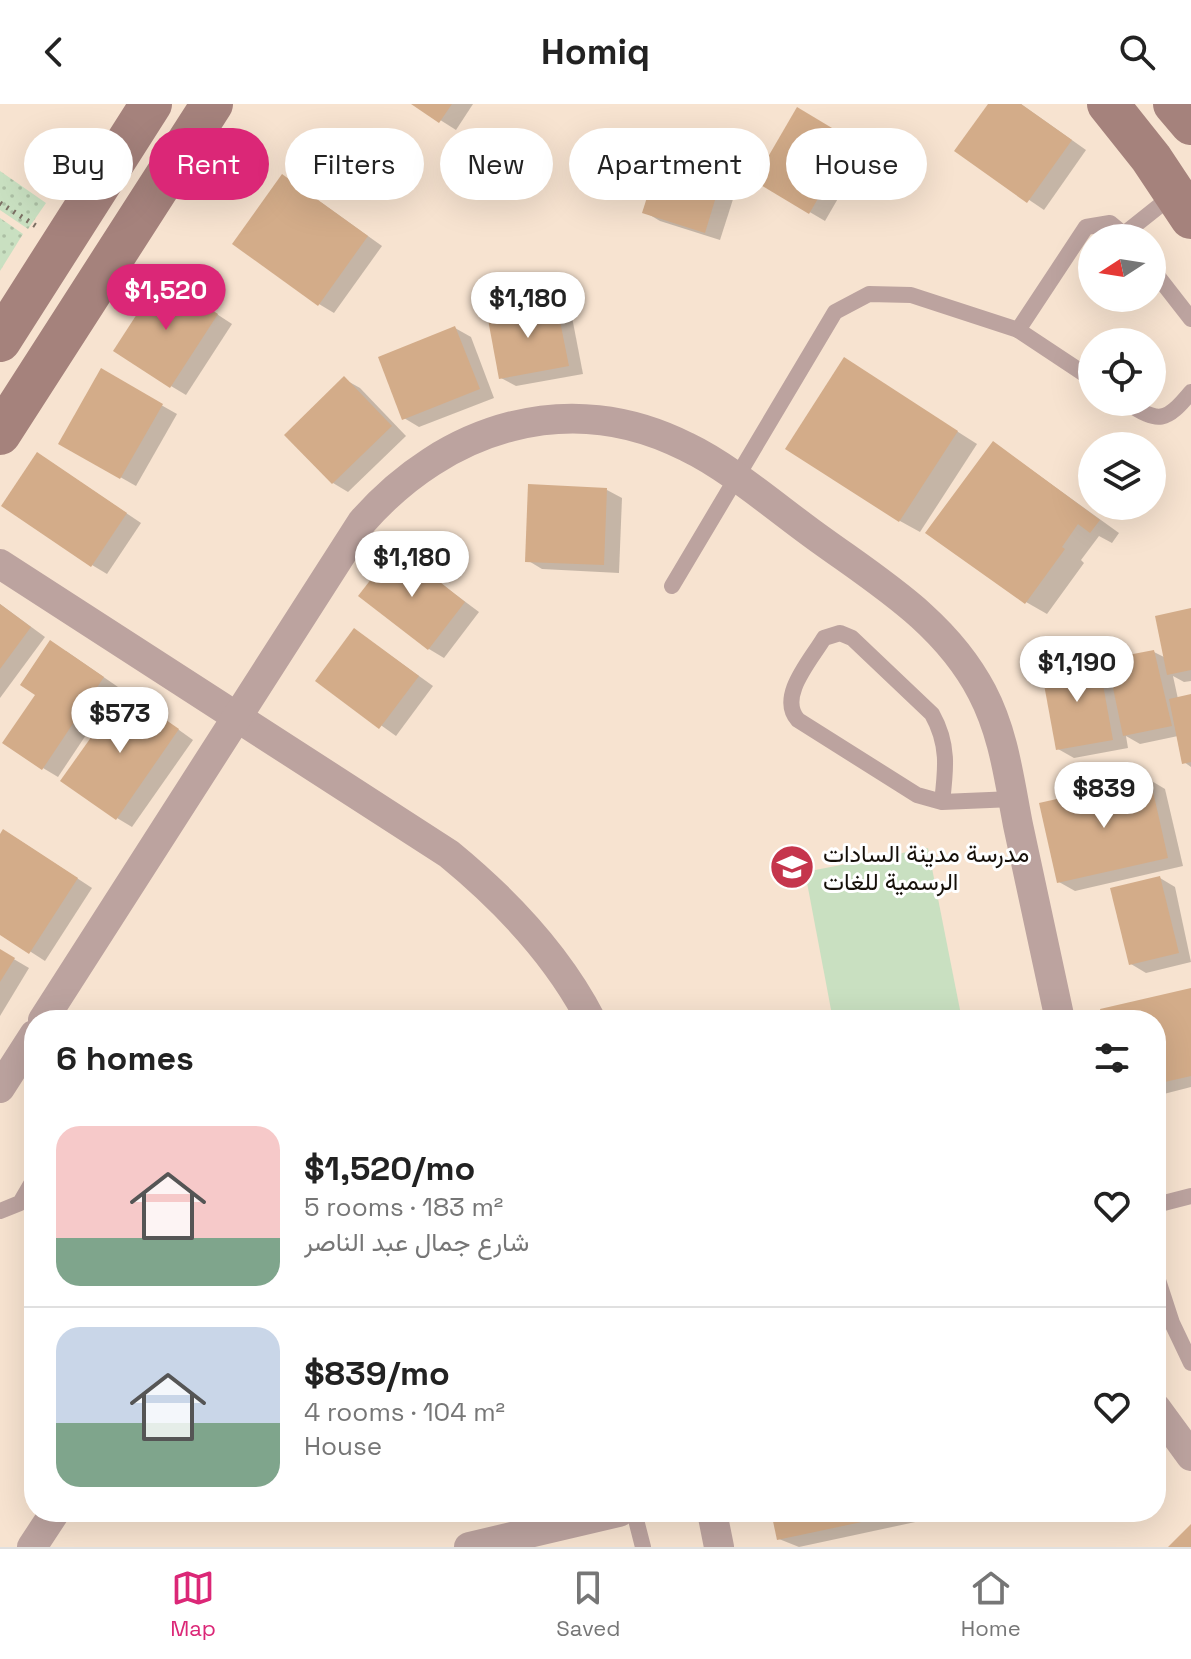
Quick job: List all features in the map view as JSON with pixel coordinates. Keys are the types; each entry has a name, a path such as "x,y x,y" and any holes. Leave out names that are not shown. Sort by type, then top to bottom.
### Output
{"main road":[{"path":"0,341 151,104"},
{"path":"0,434 212,104"},
{"path":"1108,104 1183,205"},
{"path":"1174,104 1191,124"}],"street":[{"path":"53,1010 362,522 408,475 464,441 527,422 594,420 660,434 690,448 910,603 950,643 993,716 1009,771 1058,1010"},
{"path":"0,564 415,829 481,880 539,942 584,1010"},
{"path":"0,1088 24,1053"},
{"path":"1166,1422 1191,1456"},
{"path":"32,1547 48,1522"},
{"path":"469,1547 576,1522"},
{"path":"714,1522 719,1547"}],"lane":[{"path":"1148,224 1183,205"},
{"path":"1018,330 1078,239"},
{"path":"1166,287 1191,319"},
{"path":"672,586 733,478 835,312 856,297 897,292 1018,330 1078,370"},
{"path":"1166,415 1191,392"},
{"path":"942,802 947,756 941,729 932,714 852,638 840,633 824,638 791,695 793,714 917,795 942,802 1013,799"},
{"path":"0,1211 20,1203 24,1196"},
{"path":"1166,1202 1191,1196"},
{"path":"1166,1305 1191,1363"},
{"path":"637,1522 643,1547"}],"green space":[{"path":"0,171 24,188 24,200 46,203 28,229 0,210"},
{"path":"0,218 23,234 0,271"},
{"path":"928,848 960,1010 831,1010 805,872"}],"building":[{"path":"411,104 452,104 439,123"},
{"path":"988,104 1021,104 1072,140 1027,203 954,151"},
{"path":"797,107 832,128 786,128 786,200 817,200 809,214 770,191 770,153"},
{"path":"282,174 285,176 285,200 318,200 368,236 318,306 232,244 263,200 269,200 269,192"},
{"path":"646,200 715,200 705,233 642,213"},
{"path":"161,277 218,314 170,388 113,351"},
{"path":"556,301 569,366 499,379 487,314"},
{"path":"455,326 480,389 402,420 378,357"},
{"path":"844,357 958,431 899,522 785,449"},
{"path":"101,368 163,404 120,479 58,444"},
{"path":"344,376 392,426 332,484 284,435"},
{"path":"993,441 1078,504 1078,520 1100,520 1090,533 1078,524 1062,547 1065,549 1025,604 925,533"},
{"path":"37,452 127,513 91,567 1,506"},
{"path":"528,484 607,488 604,565 525,562"},
{"path":"396,547 465,602 428,650 358,596"},
{"path":"0,604 31,627 0,669"},
{"path":"1191,608 1191,670 1167,675 1155,616"},
{"path":"354,628 419,676 379,729 315,681"},
{"path":"50,640 104,677 42,770 2,743 35,695 20,685"},
{"path":"1154,650 1172,726 1123,736 1107,659"},
{"path":"1098,657 1113,740 1056,750 1041,668"},
{"path":"124,691 179,729 116,820 60,781"},
{"path":"1191,694 1191,762 1182,764 1169,699"},
{"path":"1150,778 1168,858 1057,883 1039,803"},
{"path":"3,829 78,878 29,954 0,935 0,834"},
{"path":"1160,876 1179,953 1129,965 1110,888"},
{"path":"0,949 15,958 0,982"},
{"path":"1191,988 1191,1076 1166,1082 1166,1010 1100,1009"},
{"path":"773,1522 862,1522 777,1540"},
{"path":"1191,1524 1191,1547 1168,1547"}],"place":[{"name":"مدرسة مدينة السادات الرسمية للغات","path":"792,867"}]}
